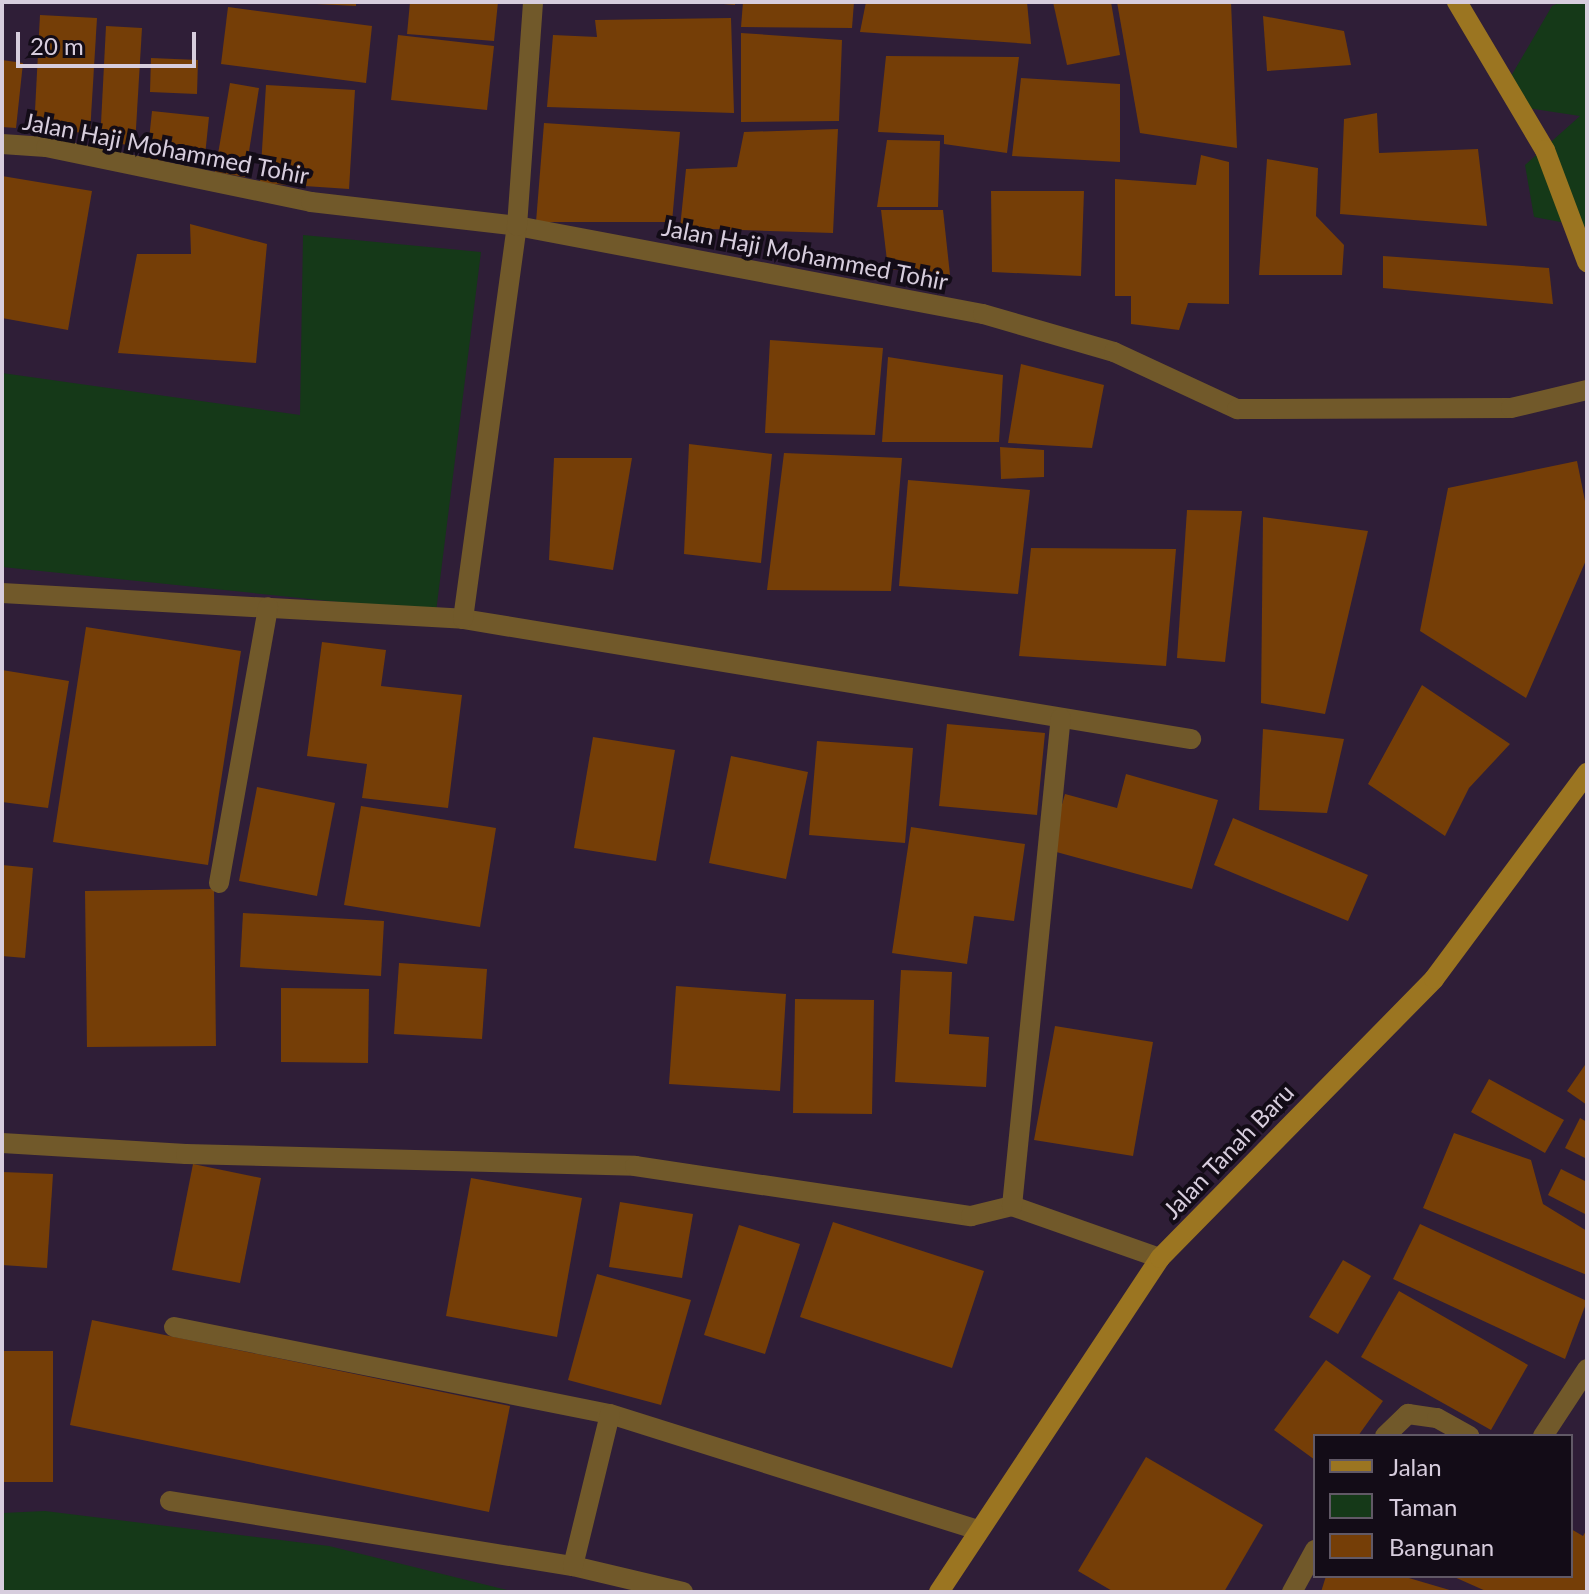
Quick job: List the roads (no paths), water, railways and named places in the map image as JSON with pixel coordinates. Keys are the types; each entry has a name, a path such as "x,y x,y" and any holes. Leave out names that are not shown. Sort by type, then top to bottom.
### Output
{"main road":[{"path":"1457,2 1545,150 1587,262"},
{"name":"Jalan Tanah Baru","path":"939,1592 977,1530 1160,1258 1434,979 1587,773"}],"street":[{"path":"463,619 517,226 533,2"},
{"name":"Jalan Haji Mohammed Tohir","path":"2,144 46,147 311,202 517,226 983,314 1114,352 1237,409 1511,408 1587,390"},
{"path":"2,593 463,619 1191,739"},
{"path":"219,883 268,607"},
{"path":"1012,1206 1061,718"},
{"path":"2,1143 186,1154 635,1166 971,1216 1012,1206 1160,1258"},
{"path":"174,1327 610,1414 977,1530"},
{"path":"1544,1434 1587,1369"},
{"path":"573,1566 610,1414"},
{"path":"1387,1434 1408,1414 1437,1418 1465,1434"},
{"path":"170,1501 573,1566 683,1592"},
{"path":"1292,1592 1313,1554"}]}
